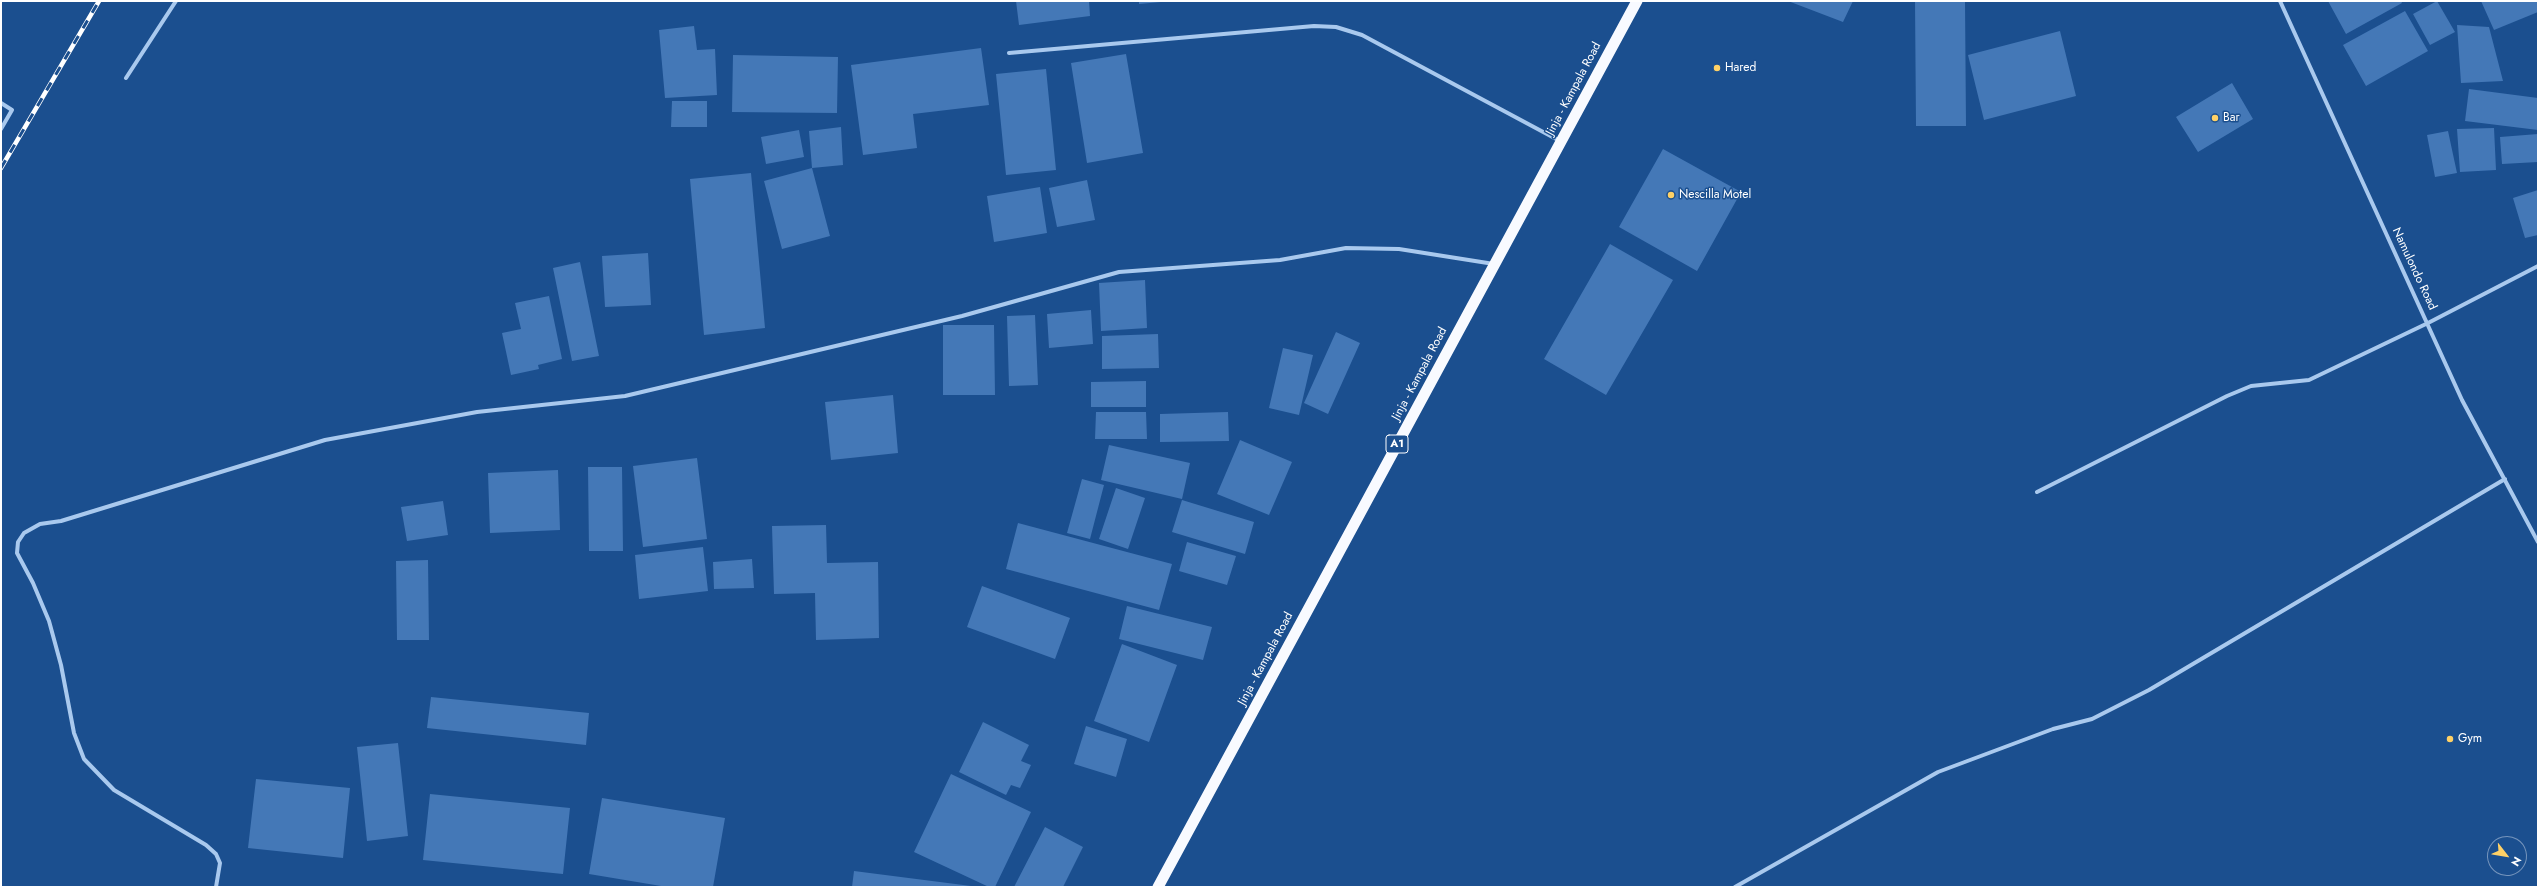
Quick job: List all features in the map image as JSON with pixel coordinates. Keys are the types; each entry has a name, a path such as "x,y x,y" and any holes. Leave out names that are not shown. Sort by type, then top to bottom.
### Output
{"highway":[{"name":"Jinja - Kampala Road","path":"1158,887 1637,1"}],"street":[{"path":"126,78 176,1"},
{"name":"Namulondo Road","path":"2280,1 2462,400 2538,542"},
{"path":"1010,53 1314,26 1336,27 1362,35 1561,142"},
{"path":"1,103 12,110 1,129"},
{"path":"216,887 220,864 216,854 206,845 114,790 84,758 74,733 61,666 49,621 33,583 17,553 18,542 24,533 40,524 61,521 325,440 477,412 625,396 962,316 1119,272 1280,260 1346,248 1399,249 1494,264"},
{"path":"2037,492 2227,396 2251,386 2309,380 2428,323 2538,266"},
{"path":"1735,887 1938,772 2053,729 2092,719 2149,690 2505,479"}],"building":[{"path":"1016,1 1089,1 1090,16 1019,25"},
{"path":"1139,1 1161,1 1161,2 1139,4"},
{"path":"1788,1 1853,1 1843,22"},
{"path":"1915,1 1965,1 1966,126 1916,126"},
{"path":"2328,1 2401,1 2402,3 2346,34"},
{"path":"2437,1 2455,32 2430,45 2413,14"},
{"path":"2481,1 2538,1 2538,12 2494,30"},
{"path":"2405,11 2428,51 2366,86 2343,45"},
{"path":"2457,25 2489,27 2503,81 2461,83"},
{"path":"694,26 697,50 715,49 717,95 665,98 659,30"},
{"path":"2060,31 2076,96 1984,120 1968,55"},
{"path":"981,48 989,105 913,114 917,148 863,155 851,65"},
{"path":"1126,54 1143,153 1087,163 1071,63"},
{"path":"733,55 838,57 837,113 732,112"},
{"path":"1046,69 1056,170 1006,175 996,74"},
{"name":"Bar","path":"2232,83 2253,119 2198,152 2176,117"},
{"path":"2469,89 2538,98 2538,130 2465,121"},
{"path":"672,101 707,101 707,127 671,127"},
{"path":"841,127 843,165 812,168 809,131"},
{"path":"2494,128 2496,170 2460,172 2457,129"},
{"path":"799,130 804,157 766,164 761,137"},
{"path":"2448,131 2457,173 2435,177 2427,135"},
{"path":"2538,134 2538,162 2502,164 2500,137"},
{"path":"1663,149 1741,192 1697,271 1619,227"},
{"path":"812,168 830,236 782,249 764,181"},
{"path":"751,173 765,328 704,335 690,179"},
{"path":"1087,180 1095,220 1057,227 1049,188"},
{"path":"1040,187 1047,233 994,242 987,196"},
{"path":"2538,190 2538,235 2525,238 2513,198"},
{"path":"1610,244 1673,280 1606,395 1544,359"},
{"path":"648,253 651,305 605,307 602,256"},
{"path":"580,262 599,356 572,361 553,268"},
{"path":"1145,280 1147,328 1101,331 1099,283"},
{"path":"549,296 562,359 538,365 539,369 511,375 502,333 521,329 515,303"},
{"path":"1091,310 1093,344 1049,348 1047,314"},
{"path":"1035,315 1038,385 1009,386 1007,316"},
{"path":"943,325 994,325 995,395 943,395"},
{"path":"1336,332 1360,343 1328,414 1304,403"},
{"path":"1158,334 1159,368 1102,369 1102,336"},
{"path":"1283,348 1313,355 1299,415 1269,408"},
{"path":"1146,381 1146,407 1091,407 1091,382"},
{"path":"893,395 898,453 831,460 825,402"},
{"path":"1096,412 1146,412 1147,439 1095,439"},
{"path":"1228,412 1229,441 1160,442 1160,414"},
{"path":"1240,440 1292,462 1269,515 1217,494"},
{"path":"1109,445 1190,463 1182,499 1101,480"},
{"path":"697,458 707,539 643,547 633,466"},
{"path":"588,467 622,467 623,551 589,551"},
{"path":"558,470 560,530 490,533 488,473"},
{"path":"1082,479 1104,485 1090,539 1067,533"},
{"path":"1116,488 1145,498 1128,549 1099,539"},
{"path":"1182,500 1254,522 1245,554 1172,532"},
{"path":"443,501 448,535 407,541 401,507"},
{"path":"1018,523 1172,564 1159,610 1006,569"},
{"path":"826,525 827,563 878,562 879,638 816,640 815,593 774,594 772,526"},
{"path":"1187,542 1236,556 1227,585 1179,571"},
{"path":"703,547 708,591 639,599 635,555"},
{"path":"752,559 754,588 714,589 713,562"},
{"path":"428,560 429,640 397,640 396,561"},
{"path":"982,586 1070,618 1055,659 967,627"},
{"path":"1127,606 1212,627 1203,660 1119,639"},
{"path":"1122,644 1177,665 1149,742 1094,721"},
{"path":"431,697 589,713 586,745 427,728"},
{"path":"983,722 1029,745 1021,761 1031,765 1020,788 1011,785 1006,795 959,772"},
{"path":"1086,726 1127,739 1116,777 1074,764"},
{"path":"398,743 408,836 367,841 357,747"},
{"path":"951,774 1031,812 995,887 989,887 914,852"},
{"path":"256,779 350,788 343,858 248,848"},
{"path":"430,794 570,808 563,874 423,860"},
{"path":"602,798 725,818 713,887 667,887 589,874"},
{"path":"1045,827 1083,847 1063,887 1014,887"},
{"path":"854,871 971,886 971,887 852,887"}],"railway":[{"path":"1,168 99,1"}],"place":[{"name":"Hared","path":"1717,68"},
{"name":"Bar","path":"2215,118"},
{"name":"Nescilla Motel","path":"1671,195"},
{"name":"Gym","path":"2450,739"}]}
